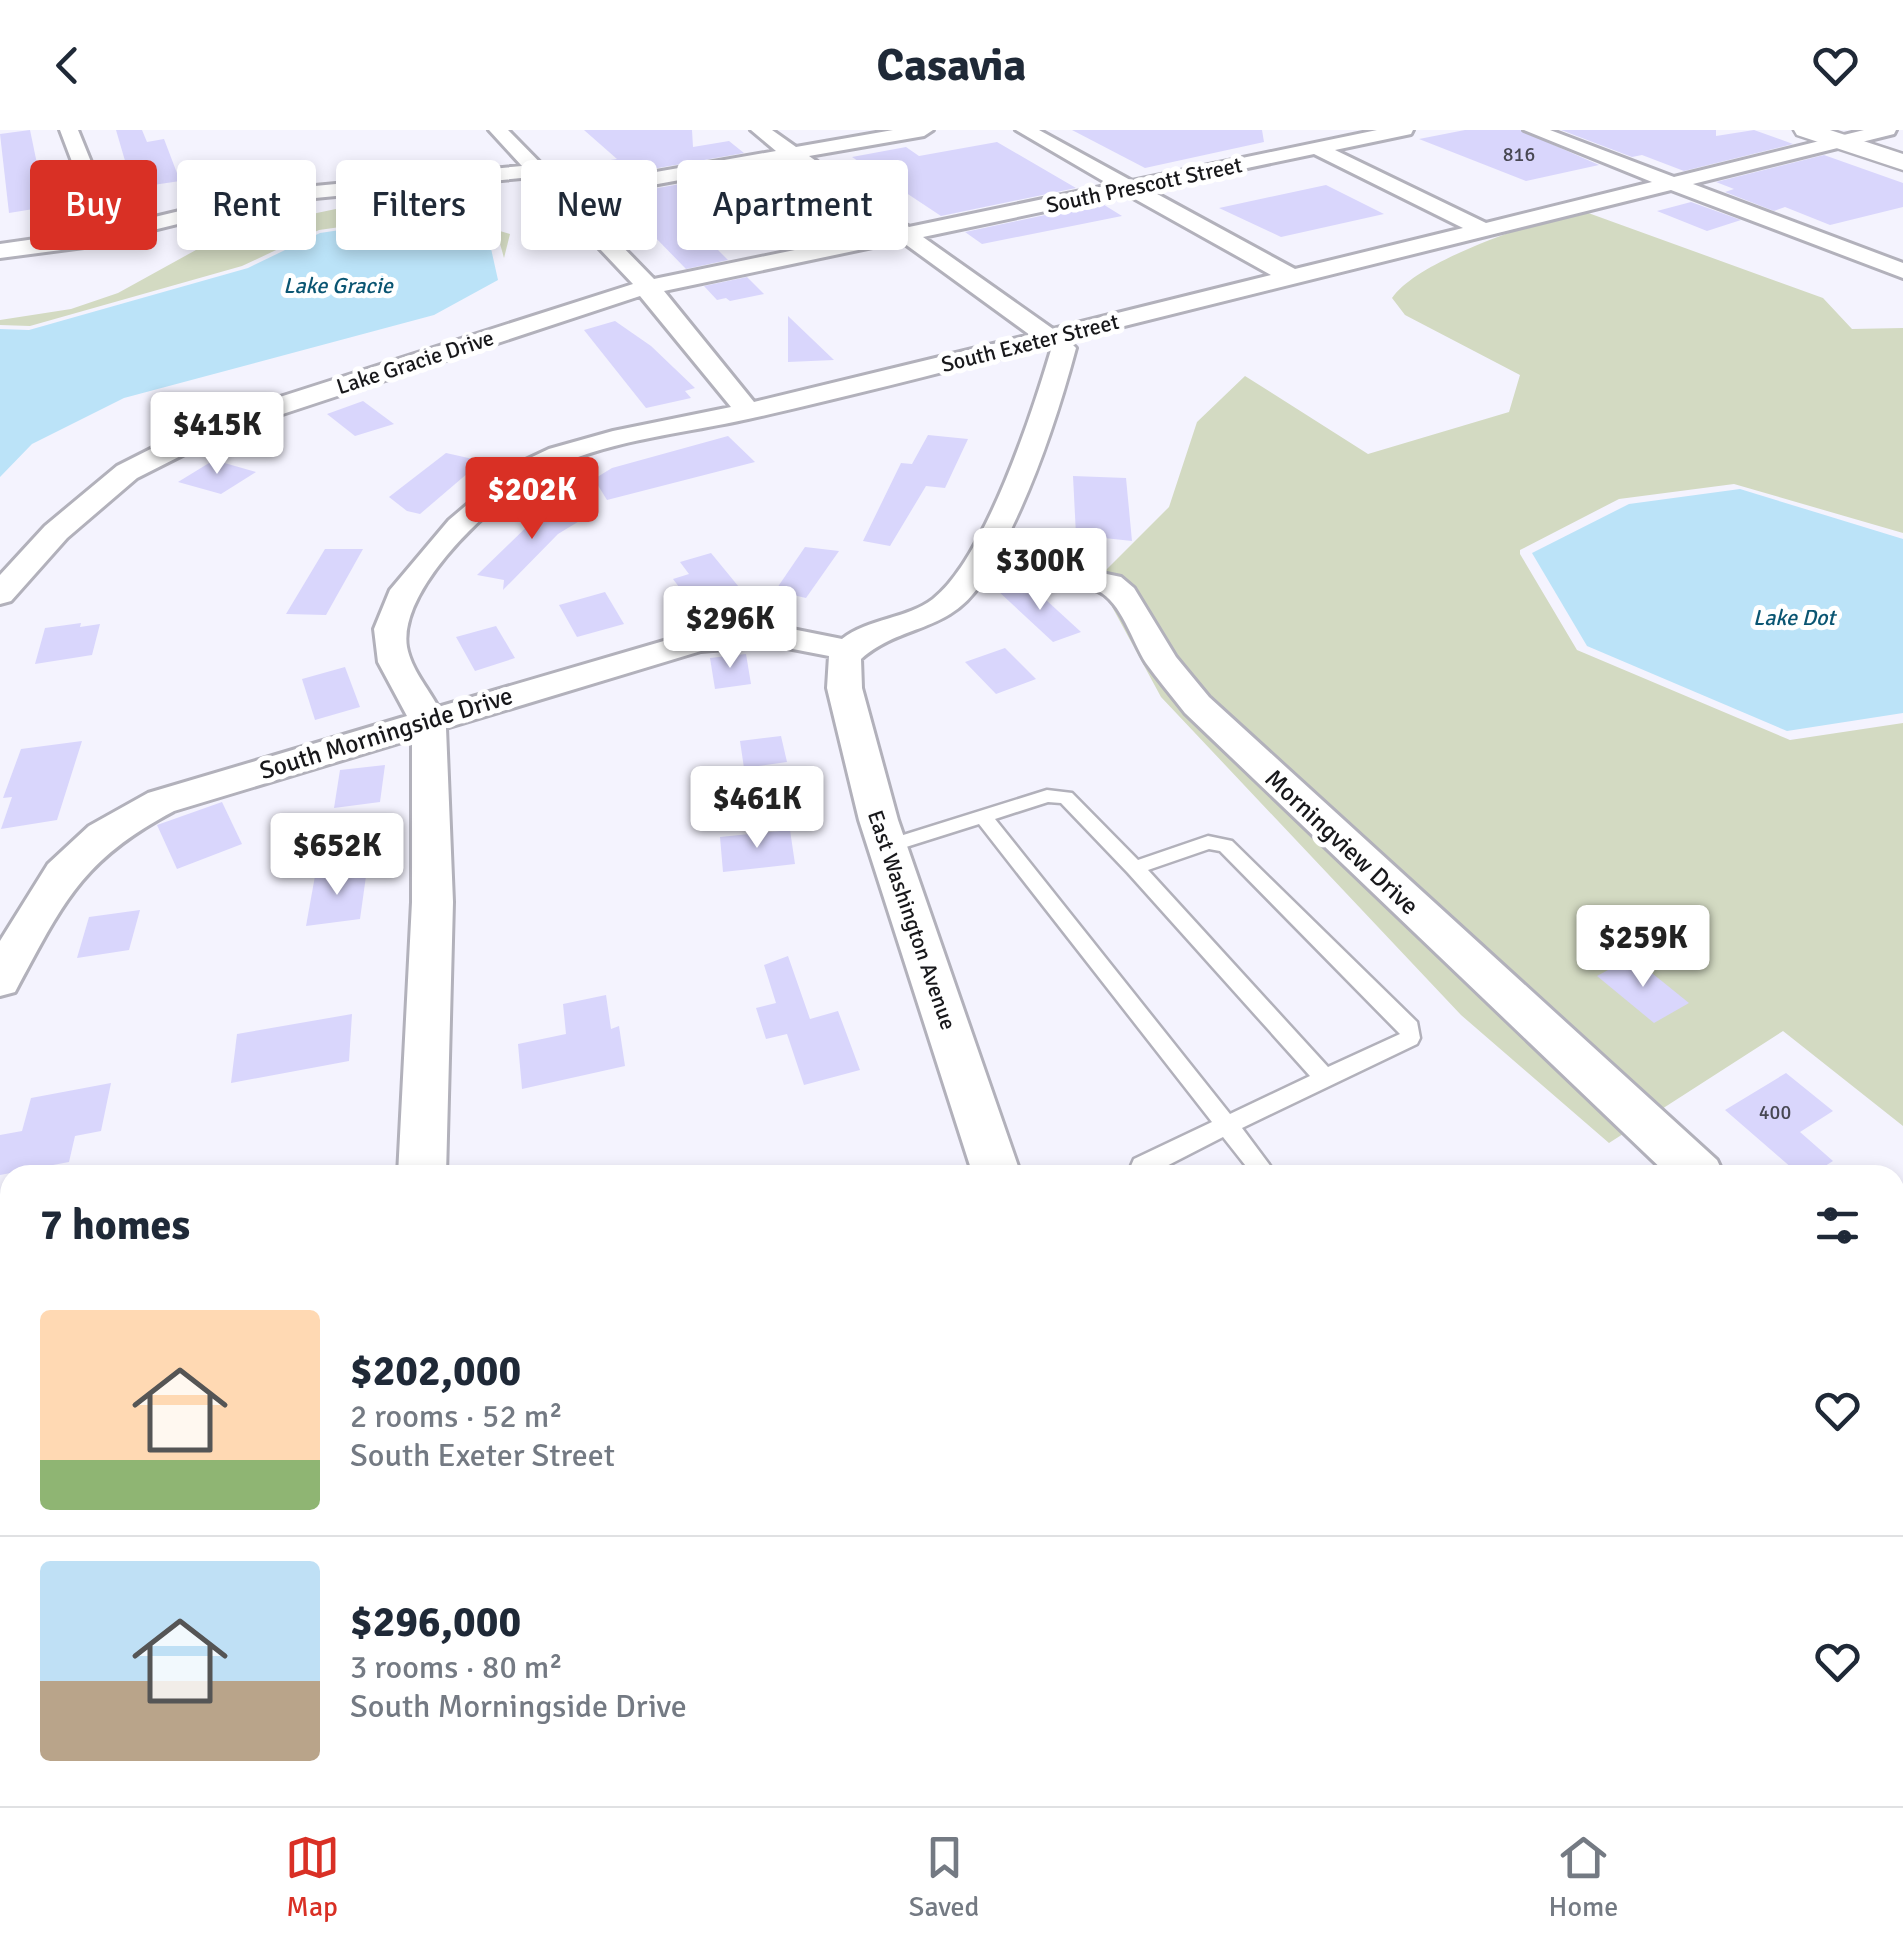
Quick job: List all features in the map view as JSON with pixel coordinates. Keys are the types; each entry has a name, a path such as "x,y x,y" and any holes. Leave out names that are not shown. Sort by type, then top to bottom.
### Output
{"main road":[{"path":"1806,130 1903,162"}],"street":[{"path":"69,130 80,160"},
{"path":"498,130 526,160"},
{"path":"760,130 803,160"},
{"path":"657,177 924,130"},
{"path":"1025,130 1292,277"},
{"name":"South Prescott Street","path":"908,234 1404,130"},
{"path":"1533,130 1903,271"},
{"name":"South Exeter Street","path":"426,723 392,658 388,642 393,614 420,571 472,514 511,480 549,458 1887,130"},
{"path":"1316,148 1484,230"},
{"path":"157,223 262,197 521,172"},
{"path":"852,651 868,636 941,608 956,597 1032,448 1064,348 908,237"},
{"path":"0,251 30,246"},
{"path":"615,250 650,287 748,412"},
{"name":"South Prescott Street","path":"650,287 831,250"},
{"name":"Lake Gracie Drive","path":"0,594 56,532 128,472 218,426 650,287"},
{"name":"Morningview Drive","path":"972,572 1013,578 1078,577 1110,584 1123,595 1162,661 1232,740 1689,1165"},
{"name":"South Morningside Drive","path":"0,980 45,898 71,861 127,818 206,786 698,641 772,635 852,651"},
{"name":"East Washington Avenue","path":"852,651 844,659 840,674 855,751 994,1165"},
{"path":"422,1165 433,819 426,723"}],"lane":[{"path":"887,847 1047,796 1066,797 1325,1078"},
{"path":"983,816 1258,1165"},
{"path":"1135,868 1208,842 1226,846 1410,1028 1410,1038 1144,1165"}],"green space":[{"path":"336,209 336,228 316,231 316,213"},
{"path":"1580,210 1823,298 1852,329 1903,328 1903,533 1734,484 1619,499 1520,550 1520,554 1577,650 1790,740 1903,723 1903,1126 1783,1031 1609,1143 1461,1015 1161,697 1097,579 1169,507 1197,422 1245,376 1368,454 1509,412 1520,375 1405,315 1392,298 1426,270 1451,257"},
{"path":"501,231 510,234 504,258 501,247"},
{"path":"196,250 276,250 242,266 30,326 0,325 0,320 71,309 118,293"}],"water":[{"name":"Lake Gracie","path":"336,231 336,250 491,250 498,280 434,315 124,398 32,444 0,477 0,329 29,330 248,268 285,250 316,250 316,235"},
{"name":"Lake Dot","path":"1740,489 1903,539 1903,713 1787,731 1587,646 1532,553 1629,504"}],"building":[{"path":"30,130 36,160 30,160 30,210 9,213 0,134"},
{"path":"116,130 142,130 147,142 164,139 177,181 157,184 157,160 125,160"},
{"path":"584,130 692,130 693,147 729,141 744,153 677,160 677,165 657,168 657,160 610,160 617,159"},
{"path":"1072,130 1262,130 1264,142 1145,168"},
{"path":"1465,130 1520,130 1599,165 1526,181 1419,139"},
{"path":"1561,130 1716,130 1716,136 1754,130 1793,144 1684,171 1642,155 1632,157"},
{"path":"997,142 1076,188 941,216 908,194 908,160 852,157 906,147 919,156"},
{"path":"1824,155 1903,183 1903,207 1830,225 1785,207 1774,211 1725,192 1734,189 1716,182"},
{"path":"677,185 677,250 718,250 728,260 686,269 657,239 657,188"},
{"path":"1326,185 1384,214 1281,237 1219,208"},
{"path":"1691,202 1741,220 1707,231 1657,211"},
{"path":"1101,203 1122,216 982,244 965,232"},
{"path":"747,277 764,294 717,300 704,286"},
{"path":"788,316 834,360 788,362"},
{"path":"615,321 651,346 695,388 685,391 691,398 646,408 584,330"},
{"path":"363,401 394,424 355,436 327,414"},
{"path":"928,435 968,439 945,488 926,486 890,546 863,541 901,463 912,464"},
{"path":"728,436 755,462 607,500 594,479 612,468"},
{"path":"446,453 482,461 420,514 407,511 389,497"},
{"path":"214,460 256,472 221,494 178,482"},
{"path":"1073,476 1126,478 1132,541 1076,535"},
{"path":"558,501 591,514 558,534 503,590 504,580 477,575 543,511"},
{"path":"805,547 839,551 806,598 775,591"},
{"path":"325,549 363,549 326,615 286,614"},
{"path":"711,553 743,592 694,607 673,579 689,574 680,562"},
{"path":"999,588 1033,588 1081,632 1053,642"},
{"path":"605,592 624,624 577,637 559,605"},
{"path":"81,623 80,627 100,624 92,655 35,664 45,628"},
{"path":"496,626 515,658 475,671 456,637"},
{"path":"1005,648 1036,679 996,694 965,662"},
{"path":"746,654 751,684 715,689 710,658"},
{"path":"345,667 360,707 315,720 302,679"},
{"path":"781,736 787,762 744,768 740,741"},
{"path":"82,741 57,820 1,829 12,797 3,798 21,749"},
{"path":"385,765 380,802 334,808 340,770"},
{"path":"222,802 242,844 177,869 157,825"},
{"path":"790,830 795,864 723,872 720,837"},
{"path":"367,869 360,919 306,926 315,876"},
{"path":"140,910 129,950 77,958 89,917"},
{"path":"788,956 810,1019 838,1011 860,1070 804,1085 787,1034 766,1039 756,1008 776,1003 764,965"},
{"path":"1632,957 1689,1003 1654,1023 1597,976"},
{"path":"606,995 611,1029 619,1026 625,1066 522,1089 518,1044 566,1034 563,1004"},
{"path":"352,1014 349,1061 231,1083 237,1034"},
{"path":"1786,1073 1833,1111 1800,1132 1833,1161 1827,1165 1788,1165 1725,1110"},
{"path":"111,1083 101,1131 75,1136 69,1162 0,1165 0,1135 22,1131 31,1098"}]}
